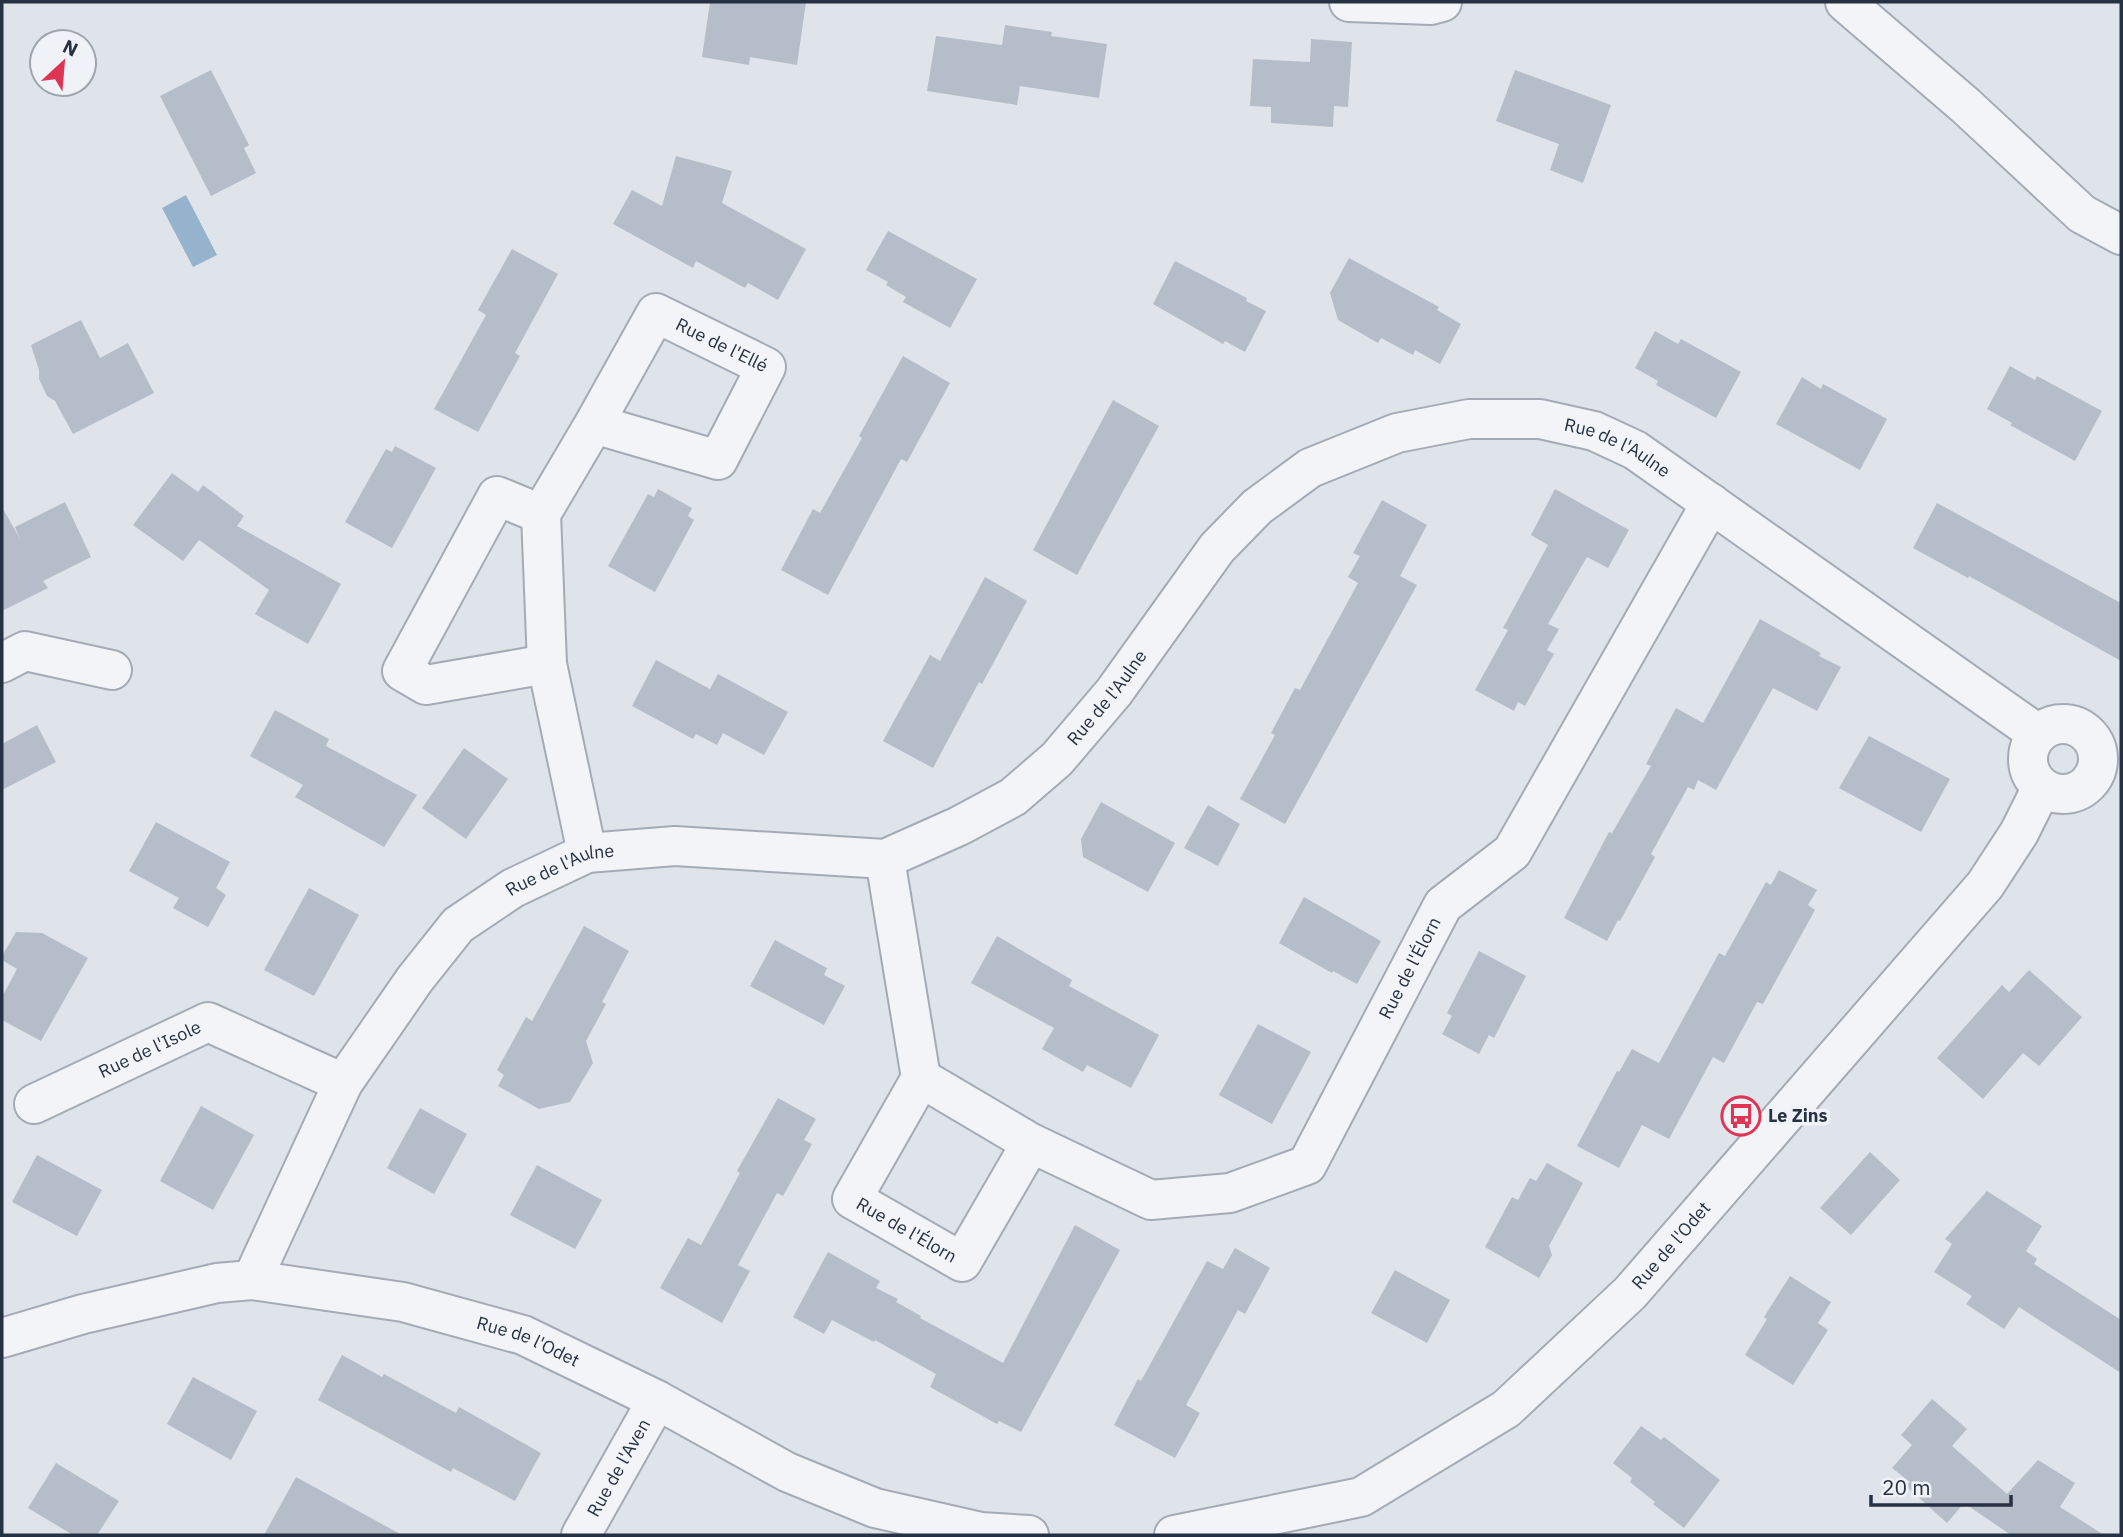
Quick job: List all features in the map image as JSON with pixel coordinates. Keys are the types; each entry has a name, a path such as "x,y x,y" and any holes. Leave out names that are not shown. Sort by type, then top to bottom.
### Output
{"street":[{"path":"1349,2 1431,5 1442,2"},
{"path":"1845,2 1965,106 2082,214 2121,235"},
{"name":"Rue de l'Aulne","path":"252,1279 343,1083 415,979 458,925 513,888 587,853 676,846 885,859 960,826 1013,797 1057,759 1114,692 1217,548 1257,507 1310,468 1397,433 1469,419 1539,419 1594,431 1635,450 2038,734"},
{"path":"587,853 547,664 541,514 594,424"},
{"path":"541,514 497,496 402,671 426,685 547,664"},
{"name":"Rue de l'Élorn","path":"1031,1143 962,1262 852,1199 921,1078 1031,1143 1151,1200 1230,1193 1307,1166 1443,905 1511,852 1711,503"},
{"path":"2,663 25,651 112,670"},
{"path":"2059,724 2080,729 2089,736 2095,746 2109,753 2085,786 2064,794 2052,792 2042,786 2030,771 2028,761 2032,742 2038,734 2059,724"},
{"name":"Rue de l'Odet","path":"1174,1535 1361,1497 1506,1409 1630,1293 1985,885 2020,833 2042,786"},
{"path":"885,859 921,1078"},
{"name":"Rue de l'Isole","path":"34,1104 208,1022 343,1083"},
{"name":"Rue de l'Odet","path":"2,1338 96,1311 217,1283 252,1279 402,1302 523,1335 657,1400 788,1472 876,1508 981,1532 1029,1535"},
{"name":"Rue de l'Aven","path":"581,1535 657,1400"}],"water":[{"path":"186,195 217,255 193,267 162,208"}],"building":[{"path":"710,2 806,2 797,65 750,57 749,65 702,57"},
{"path":"1005,25 1052,32 1051,36 1107,44 1099,98 1020,86 1017,105 927,91 936,36 1002,45"},
{"path":"1311,39 1352,42 1348,107 1334,106 1333,127 1271,123 1271,107 1250,106 1253,59 1310,62"},
{"path":"211,70 249,145 244,148 256,173 211,196 160,96"},
{"path":"1515,70 1611,105 1583,183 1550,170 1559,144 1496,121"},
{"path":"676,156 732,171 722,203 806,249 778,300 748,283 745,288 696,261 693,268 613,224 632,190 662,206"},
{"path":"888,231 977,279 950,328 903,302 906,297 886,285 888,282 866,270"},
{"path":"512,249 558,274 515,353 520,356 478,432 434,409 486,315 478,310"},
{"path":"1349,258 1439,307 1437,310 1461,324 1440,364 1415,350 1413,355 1381,338 1378,343 1338,320 1330,293"},
{"path":"1175,261 1247,298 1246,301 1266,311 1245,352 1225,341 1223,344 1153,304"},
{"path":"81,320 100,358 128,343 154,393 73,434 55,401 47,396 39,379 31,345"},
{"path":"1655,331 1678,344 1681,339 1741,372 1716,418 1656,385 1658,381 1635,368"},
{"path":"903,356 950,383 907,462 901,459 828,595 781,570 813,509 820,513"},
{"path":"2010,366 2035,380 2037,376 2102,411 2075,461 1987,409"},
{"path":"1802,377 1821,389 1823,384 1887,419 1860,470 1776,424"},
{"path":"1113,400 1159,426 1077,575 1033,550"},
{"path":"395,446 436,468 392,548 345,522 386,449 392,452"},
{"path":"172,473 198,492 203,485 244,516 237,526 341,584 308,644 255,614 269,590 199,540 183,561 133,525"},
{"path":"658,489 692,508 688,516 694,520 655,592 608,566 648,494 654,497"},
{"path":"1555,489 1629,530 1608,568 1587,557 1548,624 1559,629 1547,650 1554,654 1525,706 1518,702 1514,711 1475,690 1508,630 1503,628 1548,545 1531,535"},
{"path":"1382,500 1427,525 1400,576 1417,585 1285,824 1240,799 1275,735 1271,733 1295,688 1300,690 1358,583 1348,577 1360,556 1353,553"},
{"path":"65,502 91,557 43,581 48,588 2,611 2,507 20,539 15,527"},
{"path":"1937,503 2121,603 2121,661 1969,576 1968,578 1913,548"},
{"path":"985,577 1027,601 933,768 883,741 930,655 940,661"},
{"path":"1760,619 1841,667 1817,711 1773,688 1716,790 1698,780 1694,790 1688,787 1651,854 1655,857 1607,941 1564,918 1609,832 1612,833 1651,766 1646,764 1676,708 1703,723"},
{"path":"656,660 710,689 718,674 788,712 764,755 723,733 717,745 696,734 693,739 632,706"},
{"path":"275,710 329,739 326,746 417,795 384,847 295,797 303,785 250,756"},
{"path":"37,725 56,762 2,790 2,744"},
{"path":"1869,736 1950,779 1921,832 1839,788"},
{"path":"464,748 508,779 466,839 422,808"},
{"path":"1101,802 1175,843 1148,892 1083,857 1081,839"},
{"path":"1208,805 1240,824 1218,866 1184,848"},
{"path":"156,822 230,862 216,888 226,895 208,927 173,908 179,898 129,871"},
{"path":"1779,870 1817,890 1808,905 1815,910 1763,1004 1757,1002 1724,1063 1713,1057 1669,1139 1642,1125 1619,1168 1577,1146 1617,1071 1619,1072 1632,1049 1659,1063 1719,953 1725,956 1766,882 1771,885"},
{"path":"309,888 359,915 314,996 264,970"},
{"path":"1304,897 1381,941 1357,984 1279,943"},
{"path":"584,926 629,951 602,1002 606,1004 586,1041 593,1063 570,1102 539,1109 498,1086 504,1075 497,1070 526,1017 532,1021"},
{"path":"16,932 42,933 88,958 41,1041 2,1020 2,997 17,969 2,960 2,956"},
{"path":"997,936 1072,980 1069,986 1159,1035 1131,1088 1087,1065 1083,1072 1042,1049 1054,1028 971,983"},
{"path":"775,940 827,968 824,975 845,986 824,1025 750,986"},
{"path":"1479,951 1526,976 1494,1038 1489,1035 1479,1054 1442,1034 1452,1016 1447,1013"},
{"path":"2029,970 2082,1017 2039,1066 2023,1053 1983,1099 1937,1058 2002,985 2009,992"},
{"path":"1258,1024 1311,1052 1272,1124 1219,1095"},
{"path":"778,1098 816,1119 804,1140 812,1144 783,1196 777,1193 738,1265 750,1271 722,1323 660,1288 688,1238 701,1245 740,1173 737,1171"},
{"path":"201,1106 254,1135 213,1210 160,1181"},
{"path":"420,1108 467,1134 434,1194 387,1168"},
{"path":"1870,1152 1900,1180 1851,1235 1820,1208"},
{"path":"37,1155 102,1190 77,1236 12,1202"},
{"path":"1547,1163 1583,1183 1549,1246 1552,1255 1539,1278 1485,1247 1512,1197 1518,1200 1530,1178 1536,1181"},
{"path":"537,1165 602,1200 575,1249 510,1215"},
{"path":"1987,1191 2042,1226 2026,1251 2037,1259 2034,1264 2121,1320 2121,1373 2019,1307 2004,1329 1966,1304 1972,1296 1934,1272 1952,1244 1945,1239"},
{"path":"1075,1225 1120,1250 1021,1432 999,1421 997,1424 930,1387 936,1374 875,1340 874,1342 832,1320 824,1334 793,1317 828,1252 880,1281 876,1288 898,1299 896,1302 921,1316 920,1318 1003,1363"},
{"path":"1235,1248 1270,1268 1245,1314 1238,1310 1186,1405 1200,1413 1175,1458 1114,1425 1207,1261 1223,1269"},
{"path":"1395,1270 1450,1300 1427,1343 1371,1313"},
{"path":"1790,1276 1831,1302 1818,1323 1828,1330 1793,1385 1745,1355 1767,1319 1764,1317"},
{"path":"342,1355 382,1377 384,1374 456,1413 459,1407 541,1453 515,1501 453,1468 451,1472 318,1400"},
{"path":"193,1377 257,1411 231,1460 167,1424"},
{"path":"1932,1399 1967,1429 1952,1446 2007,1494 2038,1460 2075,1483 2060,1507 2104,1535 2011,1535 1964,1503 1947,1523 1906,1486 1910,1482 1892,1468 1912,1445 1901,1435"},
{"path":"1641,1426 1661,1440 1664,1437 1720,1480 1684,1528 1653,1504 1655,1502 1630,1482 1632,1478 1613,1463"},
{"path":"56,1463 119,1501 97,1535 73,1535 28,1508"},
{"path":"296,1477 402,1535 264,1535"}],"place":[{"name":"Le Zins","path":"1741,1116"}]}
